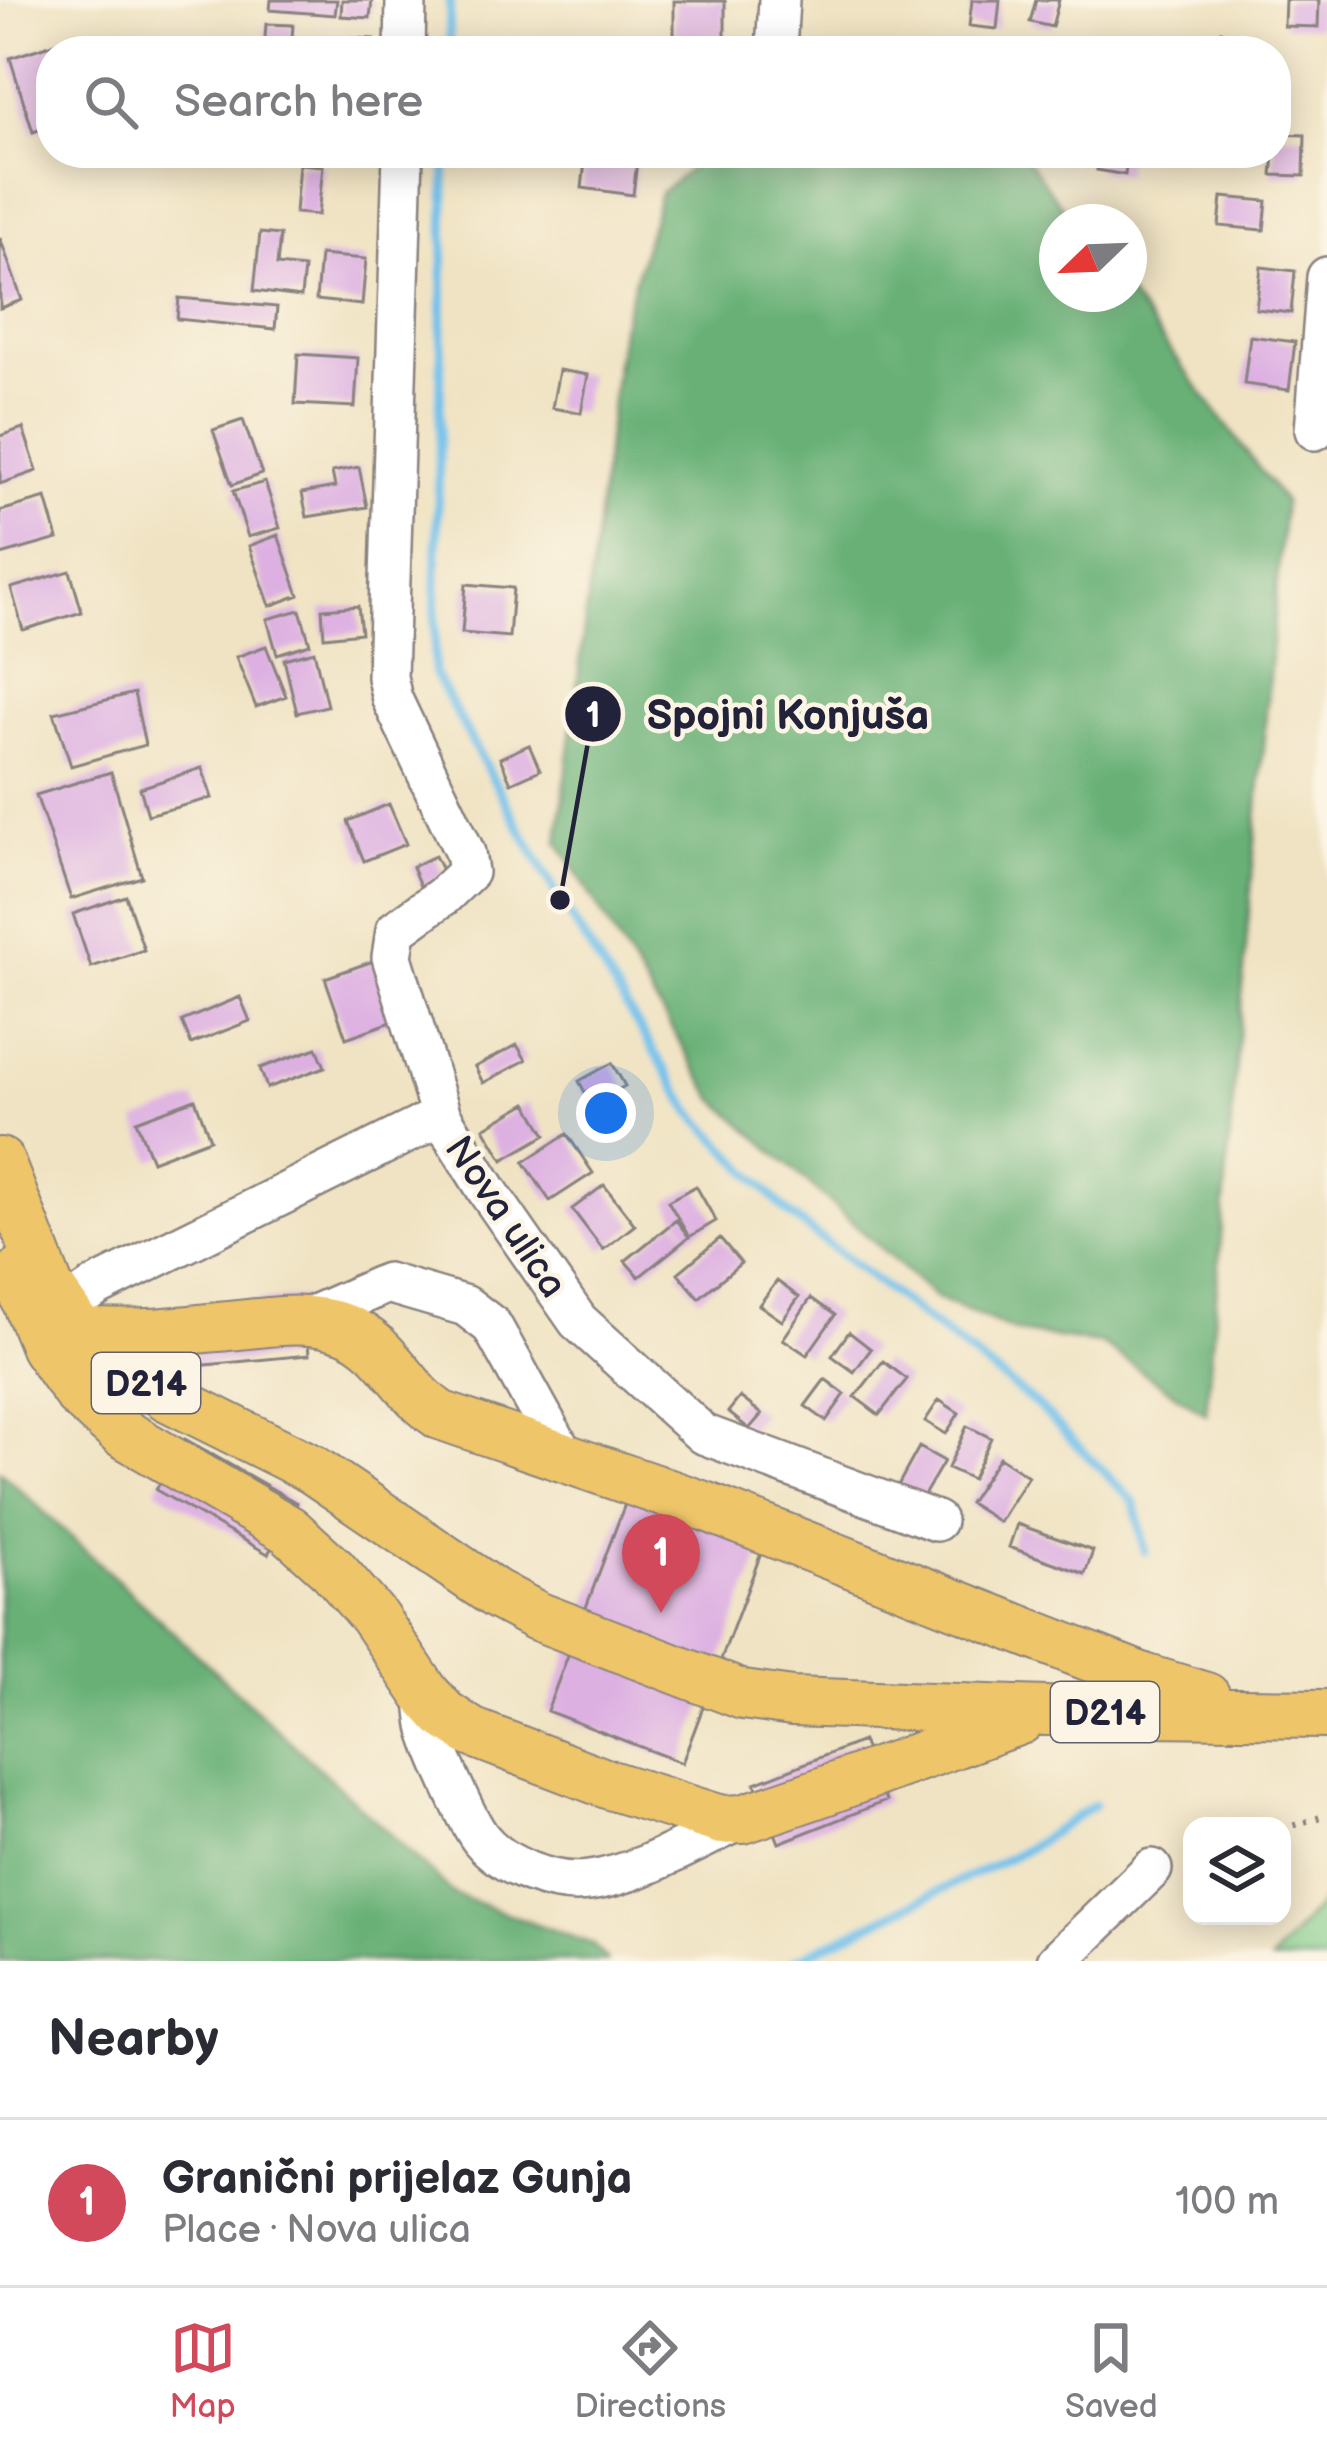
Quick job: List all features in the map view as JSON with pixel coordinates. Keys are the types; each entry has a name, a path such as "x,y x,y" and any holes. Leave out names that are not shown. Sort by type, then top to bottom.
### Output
{"main road":[{"name":"D214","path":"6,1181 71,1321 100,1351 168,1397 312,1469 496,1594 537,1616 743,1695 792,1702 1047,1712 1327,1714"},
{"path":"6,1181 32,1319 78,1394 121,1432 289,1530 373,1616 425,1693 470,1732 722,1820 742,1819 1047,1712"},
{"path":"71,1321 119,1335 305,1319 346,1329 378,1348 417,1400 440,1415 707,1507 1144,1678 1256,1713"}],"street":[{"path":"405,36 406,0"},
{"path":"777,36 779,0"},
{"path":"403,168 387,677 392,700 466,853 468,872 396,930 392,958 441,1116"},
{"path":"1315,430 1327,277"},
{"name":"Nova ulica","path":"71,1321 95,1287 441,1116 578,1322 703,1434 936,1521"},
{"path":"305,1319 387,1283 466,1306 492,1326 565,1458"},
{"path":"425,1693 430,1730 478,1836 493,1851 532,1873 558,1881 587,1882 626,1872 742,1819"},
{"path":"1057,1961 1152,1869"}],"path":[{"path":"1291,1825 1327,1815"}],"green space":[{"path":"691,168 1033,168 1060,204 1039,204 1039,312 1142,312 1284,502 1206,1414 1101,1344 1017,1332 936,1298 714,1098 558,842 621,328 660,193"},
{"path":"0,1471 455,1895 592,1944 607,1961 0,1961"},
{"path":"1327,1896 1327,1961 1271,1961"}],"building":[{"path":"271,0 337,0 335,15 270,10"},
{"path":"342,0 372,0 370,18 341,16"},
{"path":"972,0 1000,0 997,29 969,26"},
{"path":"1036,0 1059,0 1052,27 1030,22"},
{"path":"1285,0 1319,0 1318,27 1284,26"},
{"path":"674,1 725,1 725,36 674,36"},
{"path":"266,24 293,25 292,36 265,36"},
{"path":"36,50 33,132 10,58"},
{"path":"1291,135 1305,135 1304,176 1272,175 1273,168 1291,168"},
{"path":"299,168 323,168 318,215 295,213"},
{"path":"584,168 636,168 633,195 582,188"},
{"path":"1097,168 1126,168 1125,175"},
{"path":"1222,197 1267,201 1264,230 1219,226"},
{"path":"260,233 280,235 277,265 304,268 301,297 254,291"},
{"path":"0,238 22,300 0,308"},
{"path":"320,255 366,259 362,305 316,300"},
{"path":"1261,267 1295,271 1291,313 1256,309"},
{"path":"179,298 277,307 275,329 177,319"},
{"path":"1250,336 1295,342 1289,390 1244,384"},
{"path":"298,354 358,358 355,407 295,404"},
{"path":"559,370 588,375 581,413 552,408"},
{"path":"243,420 262,474 232,485 213,430"},
{"path":"23,428 37,471 0,484 0,436"},
{"path":"359,467 367,507 307,517 302,493 335,487 332,472"},
{"path":"265,482 280,528 248,537 233,491"},
{"path":"46,498 58,539 1,555 0,511"},
{"path":"278,535 299,595 270,606 249,546"},
{"path":"70,571 82,612 23,630 11,588"},
{"path":"466,584 513,588 509,637 462,633"},
{"path":"358,606 361,633 324,637 322,609"},
{"path":"300,610 310,644 277,654 267,619"},
{"path":"266,646 286,696 256,707 236,657"},
{"path":"314,651 327,706 297,713 284,659"},
{"path":"134,693 145,745 71,766 54,713"},
{"path":"529,745 540,770 511,783 500,758"},
{"path":"202,768 212,798 148,815 140,788"},
{"path":"111,772 142,877 71,899 36,795"},
{"path":"389,804 406,844 364,861 348,821"},
{"path":"435,856 444,874 420,886 412,867"},
{"path":"126,896 144,950 91,967 73,914"},
{"path":"376,960 397,1020 346,1038 325,978"},
{"path":"240,997 250,1021 191,1044 182,1021"},
{"path":"517,1045 526,1060 483,1083 475,1067"},
{"path":"317,1048 325,1067 267,1088 260,1068"},
{"path":"612,1063 625,1086 591,1104 579,1081"},
{"path":"195,1099 210,1139 152,1161 136,1121"},
{"path":"527,1103 546,1135 503,1160 484,1128"},
{"path":"567,1134 593,1173 550,1201 524,1162"},
{"path":"604,1185 635,1225 603,1250 572,1209"},
{"path":"696,1186 716,1221 689,1237 668,1201"},
{"path":"676,1220 689,1237 639,1277 625,1261"},
{"path":"720,1238 741,1263 699,1298 678,1273"},
{"path":"777,1281 799,1297 782,1321 759,1305"},
{"path":"304,1297 309,1355 195,1366 189,1308"},
{"path":"811,1298 835,1315 807,1355 783,1339"},
{"path":"849,1332 871,1349 854,1372 832,1356"},
{"path":"883,1361 907,1379 879,1415 855,1397"},
{"path":"825,1379 845,1394 826,1421 805,1406"},
{"path":"740,1397 762,1414 749,1429 728,1412"},
{"path":"939,1400 959,1413 946,1434 925,1421"},
{"path":"967,1426 991,1438 972,1479 948,1468"},
{"path":"185,1439 297,1503 268,1554 156,1490"},
{"path":"919,1447 944,1461 920,1502 896,1489"},
{"path":"999,1457 1028,1476 999,1522 969,1503"},
{"path":"640,1464 775,1516 682,1763 547,1711"},
{"path":"1017,1524 1093,1551 1085,1574 1009,1547"},
{"path":"862,1741 886,1801 779,1843 755,1783"}],"waterway":[{"path":"449,36 450,0"},
{"path":"446,168 434,673 560,900 691,1111 790,1215 1037,1405 1135,1503 1145,1551"},
{"path":"793,1961 1027,1849 1094,1805"}],"place":[{"name":"Spojni Konjuša","path":"560,900"},
{"name":"Granični prijelaz Gunja","path":"661,1613"}]}
